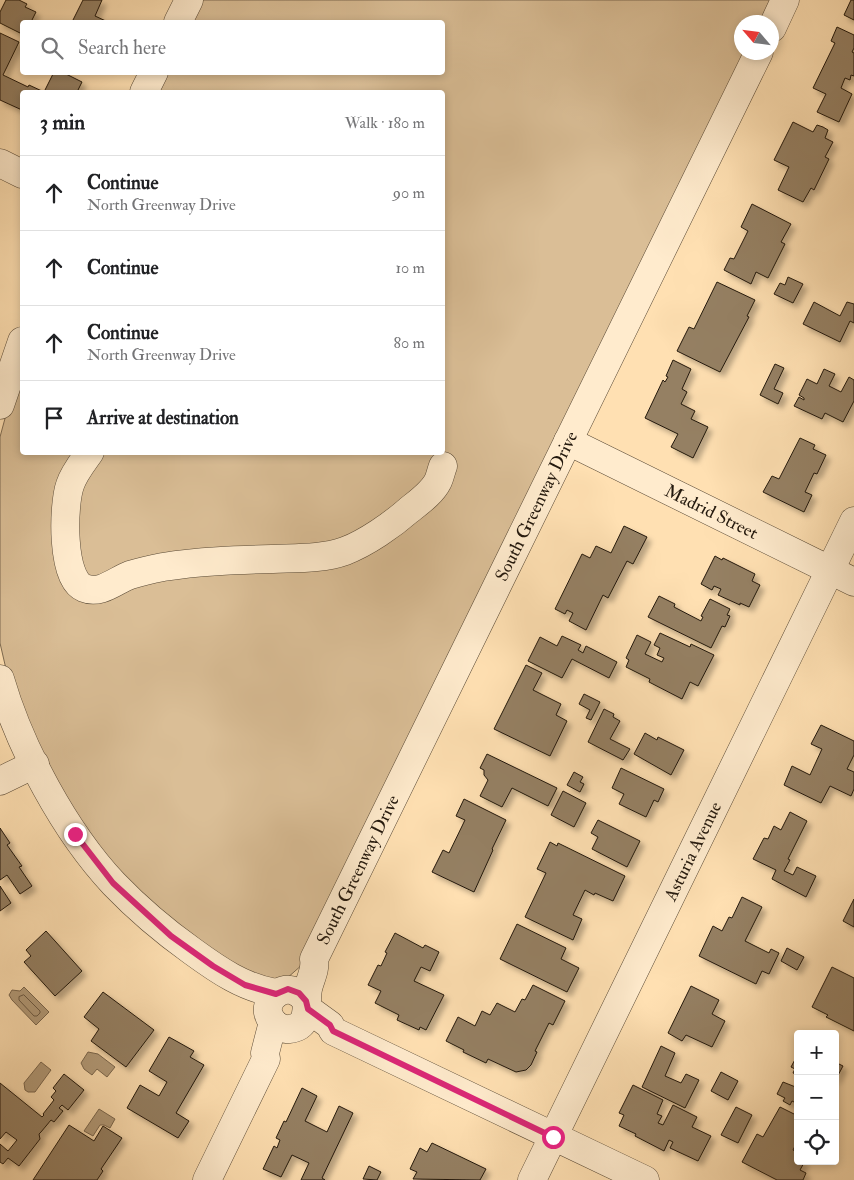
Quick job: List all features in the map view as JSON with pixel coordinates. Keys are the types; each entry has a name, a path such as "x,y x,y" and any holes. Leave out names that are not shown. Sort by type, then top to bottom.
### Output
{"street":[{"path":"179,20 189,0"},
{"path":"778,15 785,0"},
{"name":"South Greenway Drive","path":"207,1180 266,1059 265,1052 289,1010 308,962 314,959 755,60"},
{"path":"145,90 152,75"},
{"path":"0,163 20,173"},
{"path":"0,405 20,348"},
{"name":"Madrid Street","path":"568,441 854,582"},
{"path":"88,455 70,482 66,500 66,533 70,569 74,580 82,588 92,591 108,586 130,575 163,568 198,563 315,557 345,551 402,516 427,494 438,481 442,466"},
{"name":"Asturia Avenue","path":"532,1180 854,521"},
{"path":"0,679 15,722 35,764 53,799 75,834 113,883 171,936 213,966 245,985 248,992 330,1025 333,1031 645,1180"},
{"path":"0,781 35,764"}],"shaded area":[{"path":"199,0 775,0 768,15 734,15 734,60 747,60 303,964 286,979 259,982 138,897 60,799 6,669 0,643 0,437 20,368 20,455 445,455 445,90 154,90 162,75 445,75 445,20 188,20"}],"water":[{"path":"24,987 49,1012 36,1025 9,995 12,990 20,991"},
{"path":"88,1052 98,1054 115,1067 107,1077 97,1069 92,1075 84,1069 81,1063"},
{"path":"41,1062 51,1070 35,1092 28,1092 25,1090 24,1083"},
{"path":"99,1109 115,1119 110,1128 100,1125 93,1136 84,1131"}],"building":[{"path":"6,0 19,0 27,4 25,7 36,12 32,20 20,20 20,33 0,23 0,12"},
{"path":"83,0 102,0 95,16 104,20 73,20"},
{"path":"851,0 854,0 854,20 844,15"},
{"path":"837,27 854,35 854,48 852,52 854,53 854,76 851,75 850,80 845,78 841,88 852,94 839,122 817,112 826,94 813,88 835,43 831,41"},
{"path":"0,33 19,42 3,75 28,87 29,85 40,90 20,90 20,109 0,100"},
{"path":"52,75 68,75 82,82 78,90 45,90"},
{"path":"793,122 813,132 817,125 823,127 828,130 825,138 833,142 825,157 829,159 814,190 811,188 803,202 778,190 789,167 774,160"},
{"path":"752,204 791,224 781,242 785,244 768,278 756,272 751,284 724,270 730,258 734,259 748,231 741,227"},
{"path":"788,277 803,284 793,303 774,294 780,283 785,285"},
{"path":"717,282 755,300 747,316 749,317 720,372 677,351 689,327 694,329"},
{"path":"814,302 840,316 847,302 854,304 854,323 850,321 840,342 803,324"},
{"path":"673,360 691,369 682,389 687,392 681,404 695,411 691,419 708,427 693,458 671,447 678,434 645,418 663,380 665,382 668,377 666,376"},
{"path":"775,364 784,368 774,389 783,393 778,404 760,395"},
{"path":"824,369 835,374 829,386 841,392 849,377 854,380 854,401 843,422 825,413 822,419 794,406 799,397 804,400 799,395 807,379 817,384"},
{"path":"800,438 815,445 813,449 826,455 817,474 814,473 805,492 812,495 804,512 763,492 772,476 779,479"},
{"path":"624,526 647,537 633,564 627,561 608,598 603,595 586,630 569,621 573,613 567,610 565,614 555,609 582,554 590,558 596,546 611,553"},
{"path":"715,556 755,574 752,581 760,585 749,607 718,595 721,589 714,586 712,590 701,584"},
{"path":"659,596 675,604 674,607 701,621 703,617 701,616 710,599 730,609 727,615 730,616 725,627 722,626 711,648 648,617"},
{"path":"660,633 690,647 691,644 714,655 698,686 690,682 682,699 649,682 650,679 626,667 629,660 626,658 637,635 651,642 645,654 662,662 664,658 657,655 660,648 654,645"},
{"path":"562,636 581,645 578,650 583,653 586,646 617,662 609,678 572,659 562,678 528,661 540,637 557,646"},
{"path":"526,665 542,673 533,690 561,704 556,715 567,721 550,756 494,729"},
{"path":"584,694 600,702 591,720 586,718 590,710 579,704"},
{"path":"604,709 614,714 613,717 620,721 610,739 630,749 623,760 588,742"},
{"path":"821,725 854,741 854,755 847,769 854,772 854,789 851,796 830,786 821,803 784,785 792,766 810,775 822,749 811,744"},
{"path":"645,733 657,740 658,737 684,750 671,775 634,754"},
{"path":"487,754 557,788 548,806 512,788 502,807 480,796 488,780 484,775 484,770 480,768"},
{"path":"621,768 664,789 658,802 654,800 646,817 619,804 624,794 612,788"},
{"path":"574,772 583,777 580,782 584,784 580,792 567,785"},
{"path":"563,791 586,803 574,827 551,815"},
{"path":"464,799 506,820 474,892 432,872 443,850 449,853 465,820 456,816"},
{"path":"790,812 807,821 784,871 793,875 797,867 816,876 806,897 772,879 776,870 753,859 764,838 768,839 774,826 781,830"},
{"path":"598,820 640,841 627,867 592,849 598,837 591,833"},
{"path":"0,828 10,843 7,845 22,866 19,867 32,886 20,894 7,875 0,880"},
{"path":"550,842 557,846 558,843 625,876 613,901 585,890 573,915 582,919 573,940 525,917 546,873 537,869"},
{"path":"0,886 11,903 0,911"},
{"path":"742,897 762,907 745,941 769,953 771,949 779,953 769,974 762,971 756,984 699,956 713,926 722,931 729,917 732,918"},
{"path":"854,899 854,927 843,921"},
{"path":"517,924 566,948 561,959 579,968 567,992 500,959"},
{"path":"46,931 82,971 55,996 24,962 31,956 26,950"},
{"path":"395,933 423,948 425,945 439,952 430,971 421,967 414,981 444,995 426,1030 420,1027 419,1030 397,1020 399,1015 375,1003 381,991 368,985 378,965 381,966 387,953 385,952"},
{"path":"787,948 804,957 797,970 781,961"},
{"path":"832,967 854,978 854,1031 826,1017 828,1015 812,1007"},
{"path":"533,985 565,1001 553,1025 549,1023 535,1051 537,1052 531,1065 526,1070 516,1072 488,1059 486,1063 446,1041 458,1017 475,1026 482,1011 490,1015 497,1003 515,1012 522,999 525,1000"},
{"path":"691,986 719,1000 712,1014 725,1021 712,1047 686,1035 682,1041 668,1033"},
{"path":"103,992 154,1030 126,1067 91,1041 99,1029 84,1017"},
{"path":"169,1037 194,1051 190,1057 204,1065 176,1113 189,1121 178,1138 127,1108 140,1085 159,1096 167,1082 149,1071"},
{"path":"661,1046 675,1053 665,1076 681,1083 686,1074 699,1080 685,1108 642,1087"},
{"path":"839,1064 843,1066 839,1074"},
{"path":"721,1072 738,1081 728,1100 711,1091"},
{"path":"64,1074 84,1090 68,1110 62,1105 59,1108 63,1111 54,1122 51,1120 39,1134 40,1139 19,1166 8,1158 3,1164 0,1162 0,1144 8,1151 17,1140 6,1132 0,1139 0,1083 42,1117 54,1100 51,1097 56,1091 53,1088"},
{"path":"783,1082 794,1086 794,1102 792,1101 790,1105 783,1101 785,1098 777,1094"},
{"path":"633,1085 663,1100 657,1114 662,1116 658,1123 663,1125 673,1105 697,1117 692,1127 711,1136 698,1161 670,1148 673,1142 669,1140 664,1151 619,1126 624,1115 619,1113"},
{"path":"302,1088 317,1096 305,1121 327,1132 339,1106 353,1113 322,1178 325,1180 301,1180 309,1163 292,1155 281,1177 263,1169 274,1146 277,1148 280,1140 276,1138"},
{"path":"736,1107 752,1115 738,1143 721,1135"},
{"path":"780,1107 794,1114 794,1165 803,1165 800,1170 806,1173 803,1180 777,1180 742,1162 757,1134 763,1137"},
{"path":"69,1125 94,1141 103,1126 122,1138 101,1169 103,1171 97,1180 33,1180"},
{"path":"432,1143 486,1169 480,1180 413,1179 417,1172 410,1169 420,1148 427,1152"},
{"path":"369,1166 381,1172 377,1180 363,1179"}],"route":[{"path":"75,834 106,875 126,896 171,936 213,966 245,985 276,994 288,989 294,990 304,997 308,1009 330,1025 333,1031 553,1137"}]}
